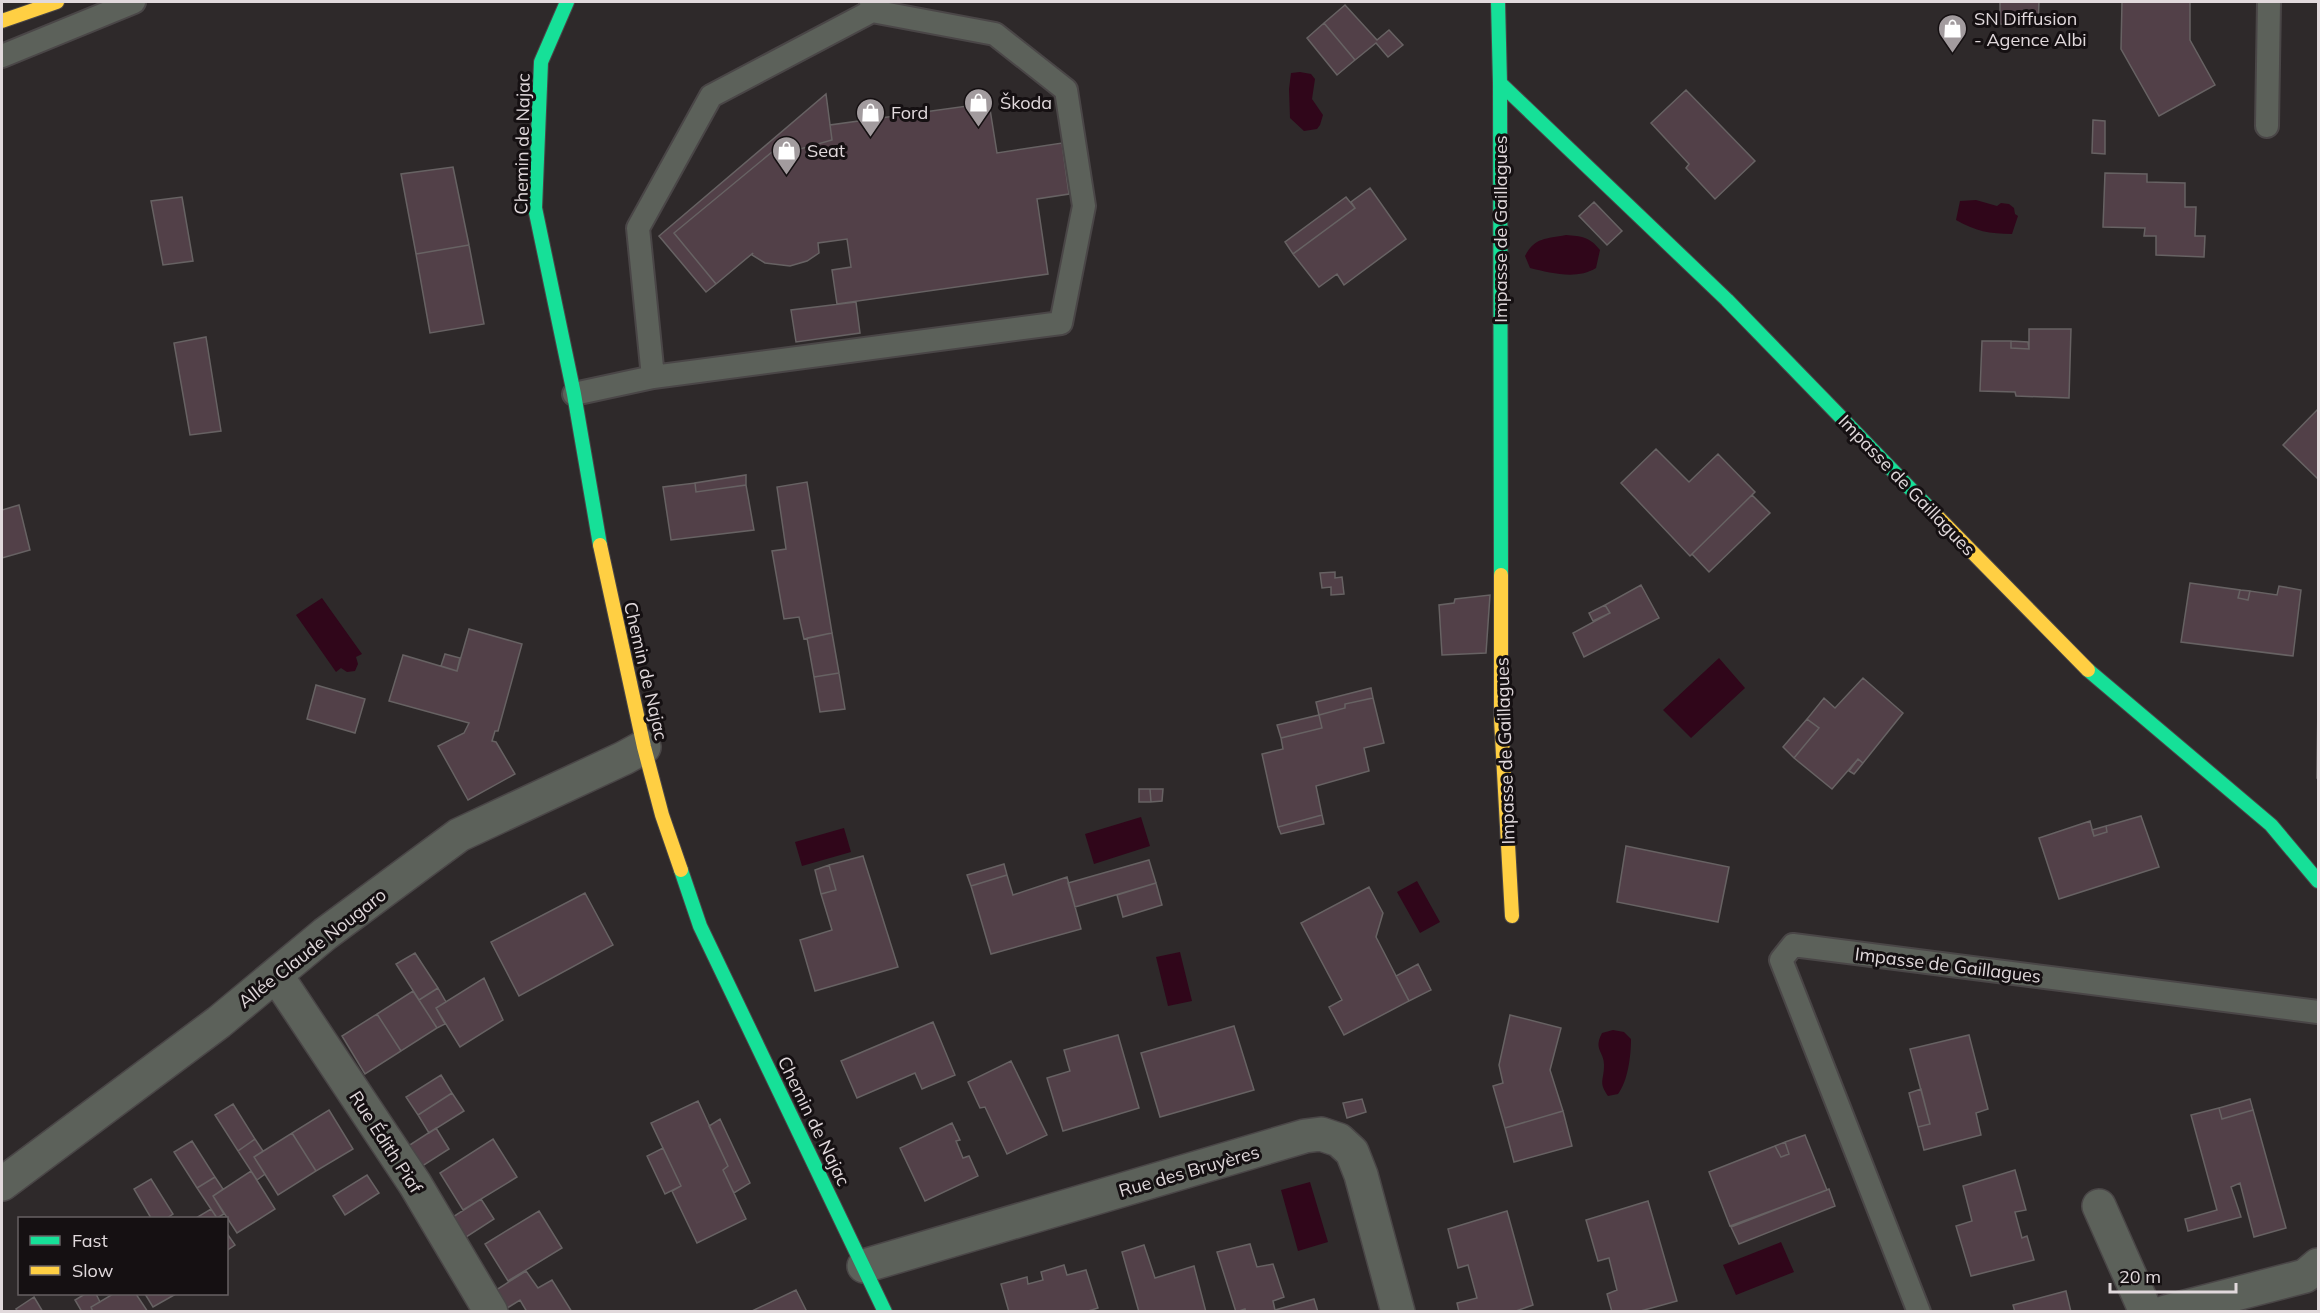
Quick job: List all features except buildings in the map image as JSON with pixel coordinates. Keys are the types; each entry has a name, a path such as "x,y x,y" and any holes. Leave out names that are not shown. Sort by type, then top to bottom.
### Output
{"street":[{"path":"2,21 57,2"},
{"name":"Chemin de Najac","path":"567,2 541,62 535,208 574,394 601,554 644,747 662,815 700,926 885,1311"},
{"name":"Impasse de Gaillagues","path":"1498,2 1501,719 1512,916"},
{"name":"Impasse de Gaillagues","path":"1500,83 1727,300 2081,664 2271,825 2319,881"},
{"name":"Allée Claude Nougaro","path":"2,1184 219,1022 325,934 459,835 644,747"},
{"name":"Rue Édith Piaf","path":"276,975 415,1184 491,1311"},
{"name":"Rue des Bruyères","path":"864,1266 1305,1136 1321,1134 1338,1140 1352,1152 1361,1175 1398,1311"},
{"path":"2099,1206 2146,1311"},
{"path":"2166,1311 2305,1276 2319,1265"}],"lane":[{"path":"2,56 134,2"},
{"path":"2267,126 2269,2"},
{"path":"574,394 653,376 1061,323 1084,206 1066,90 995,34 872,6 711,96 638,228 653,376"},
{"name":"Impasse de Gaillagues","path":"1919,1311 1781,960 1793,945 2319,1012"}],"shaded area":[{"path":"1291,73 1311,74 1315,79 1312,99 1323,115 1317,129 1304,131 1290,118"},
{"path":"1976,200 1997,206 2001,203 2009,204 2014,208 2018,216 2012,234 1983,231 1956,220 1960,201"},
{"path":"1566,235 1585,238 1593,242 1600,250 1596,268 1589,272 1572,275 1530,268 1525,256 1533,245 1542,240"},
{"path":"322,598 362,654 356,657 358,664 355,671 347,672 341,668 336,672 296,615"},
{"path":"1719,658 1745,688 1691,738 1663,710"},
{"path":"1141,817 1150,846 1094,864 1085,834"},
{"path":"844,828 851,852 802,866 795,842"},
{"path":"1417,881 1440,922 1420,933 1397,892"},
{"path":"1180,952 1192,1001 1168,1006 1156,957"},
{"path":"1613,1030 1624,1032 1631,1039 1630,1053 1627,1075 1621,1089 1618,1094 1608,1096 1602,1084 1604,1065 1599,1043 1602,1033"},
{"path":"1310,1182 1328,1242 1298,1251 1281,1190"},
{"path":"1781,1242 1794,1272 1736,1295 1723,1265"}],"traffic: fast":[{"path":"567,2 541,62 535,208 574,394 600,545"},
{"path":"1498,2 1500,83 1727,300 1930,509"},
{"path":"1500,83 1501,575"},
{"path":"2088,670 2271,825 2318,881"},
{"path":"681,870 700,926 885,1312"}],"traffic: slow":[{"path":"2,21 57,2"},
{"path":"1930,509 2088,670"},
{"path":"600,545 644,747 662,815 681,870"},
{"path":"1501,575 1501,719 1512,916"}],"place":[{"name":"SN Diffusion - Agence Albi","path":"1953,54"},
{"name":"Škoda","path":"979,128"},
{"name":"Ford","path":"870,138"},
{"name":"Seat","path":"786,176"}]}
